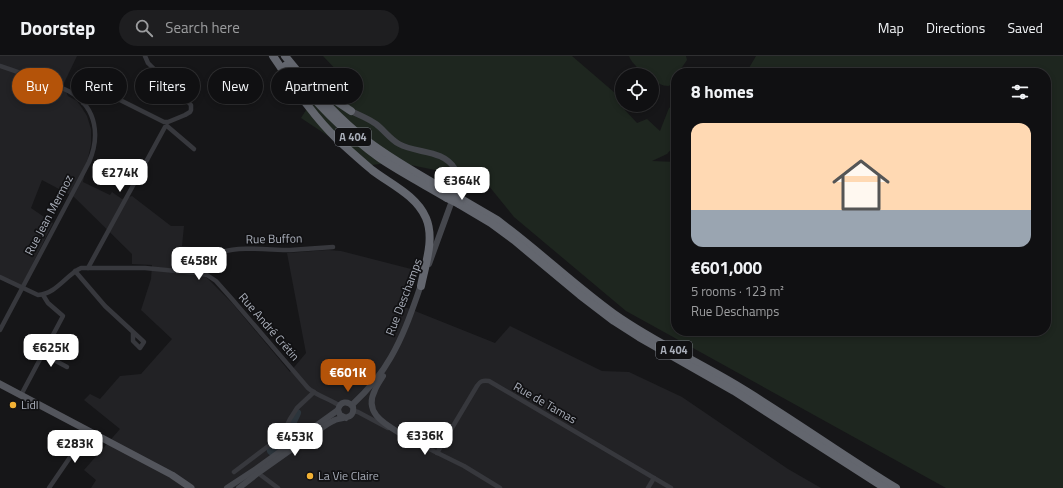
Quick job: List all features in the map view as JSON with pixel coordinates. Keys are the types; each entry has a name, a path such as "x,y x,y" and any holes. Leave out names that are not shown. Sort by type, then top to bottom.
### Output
{"highway":[{"path":"273,56 309,108 337,139 372,170 410,198 422,211 428,224 430,237 421,286"},
{"name":"A 404","path":"277,56 318,104 353,137 387,162 460,202 491,223 514,240 580,295 639,338 734,391 885,488"},
{"name":"A 404","path":"284,56 324,101 355,131 448,195"},
{"path":"289,56 323,92 351,111"},
{"name":"A 404","path":"460,202 491,217 510,230 628,324 736,385 896,488"}],"main road":[{"name":"Rue Deschamps","path":"351,111 370,120 399,144 412,149 436,154 444,158 456,171 458,179 450,210 406,326 385,367 353,408"},
{"path":"406,326 391,364 374,391 371,402 373,411 378,419 406,437"},
{"path":"0,384 192,487"},
{"path":"227,488 256,469 345,402 350,403 353,408 352,415 331,422 323,427 239,488"},
{"path":"339,408 340,415 346,418"}],"street":[{"path":"88,268 166,124 188,114 191,110 191,104 148,63 145,56"},
{"name":"Rue Jean Mermoz","path":"0,66 64,89 71,93"},
{"name":"Rue Jean Mermoz","path":"0,328 89,162 95,144 95,134 94,124 84,104"},
{"path":"127,104 166,124 194,149"},
{"name":"Rue Buffon","path":"201,273 203,268 216,255 223,252 239,250 290,250 333,247"},
{"name":"Rue André Crétin","path":"43,295 51,291 75,271 81,268 145,268 201,273 207,275 221,287 308,388 329,399 339,408"},
{"path":"75,271 106,306 133,332"},
{"path":"0,277 36,294 43,295 48,303 63,316 21,395"},
{"path":"43,354 68,367"},
{"name":"Rue de Tamas","path":"437,453 479,382 489,381 671,488"},
{"path":"234,472 279,438 297,408 314,392"},
{"path":"353,408 358,412 464,466 500,488"},
{"path":"49,488 88,431"},
{"path":"258,473 278,488"},
{"path":"648,488 654,478"}],"shaded area":[{"path":"0,56 77,56 63,85 68,96 71,98 71,104 79,104 82,108 87,116 91,129 91,144 83,182 110,195 112,192 122,199 132,196 171,226 184,226 182,246 202,248 207,260 201,267 205,276 233,304 290,372 306,353 287,253 328,250 341,251 415,270 405,307 495,343 510,326 602,371 629,372 682,397 788,469 821,488 91,488 96,480 84,470 120,429 84,400 90,394 100,399 120,376 141,374 172,339 141,310 151,279 152,265 132,264 132,254 74,197 42,180 31,208 53,223 20,289 0,279"},
{"path":"323,56 572,56 615,93 615,112 627,112 637,123 647,119 660,131 669,108 671,107 671,150 667,154 652,161 671,162 671,336 626,311 514,217 484,180 396,162 372,165 301,118 310,104 363,104 363,68 334,68"},
{"path":"629,56 686,56 687,60 681,68 671,68 671,84 669,86 659,84 659,68 638,68"},
{"path":"756,56 1063,56 1063,488 946,488 671,336 1051,336 1051,68 749,68"}],"waterway":[{"path":"271,451 284,441 297,413"}],"place":[{"name":"Lidl","path":"13,405"},
{"name":"La Vie Claire","path":"310,476"}]}
